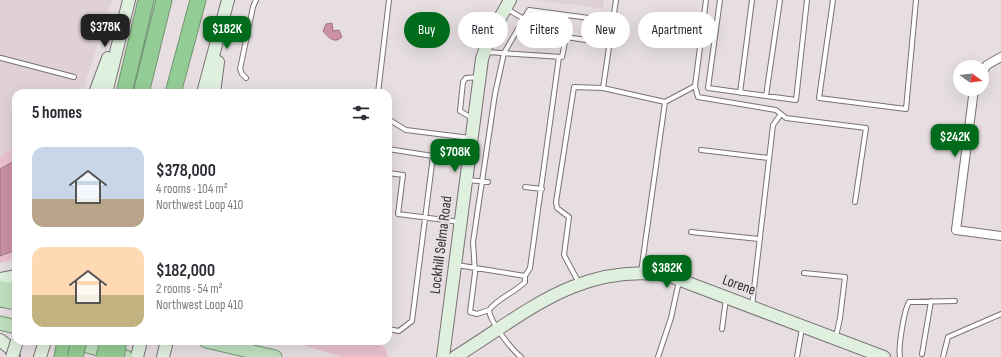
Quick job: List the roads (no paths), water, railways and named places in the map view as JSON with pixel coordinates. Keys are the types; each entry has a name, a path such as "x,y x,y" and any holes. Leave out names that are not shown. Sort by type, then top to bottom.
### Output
{"highway":[{"path":"125,89 146,0"},
{"path":"142,89 164,0"},
{"path":"175,89 198,0"},
{"path":"62,357 65,345"},
{"path":"75,357 78,345"},
{"path":"104,357 107,345"},
{"path":"116,357 118,345"}],"main road":[{"path":"204,89 229,0"},
{"path":"215,89 229,0"},
{"path":"96,89 128,4"},
{"path":"107,89 128,4"},
{"name":"Lockhill Selma Road","path":"443,357 479,76 484,52 489,38 508,4"},
{"name":"Lorene","path":"455,357 542,301 579,283 614,275 640,273 667,275 679,281 802,325 884,357"},
{"path":"0,279 12,277"},
{"path":"0,287 12,290"},
{"path":"0,300 12,302"},
{"path":"0,324 12,326"},
{"path":"0,340 10,349 13,357"},
{"path":"13,357 16,345"},
{"path":"40,357 44,345"},
{"path":"84,345 126,357"},
{"path":"137,357 140,345"},
{"path":"163,357 166,345"},
{"path":"229,345 275,357"}],"street":[{"path":"989,64 1001,57"},
{"path":"973,96 956,230 1001,236"}],"lane":[{"path":"246,78 240,69 253,7 256,0"},
{"path":"378,89 389,0"},
{"path":"603,88 616,0"},
{"path":"706,0 695,86 698,97 776,110 786,118 866,128 855,202"},
{"path":"720,0 708,88 796,100 807,0"},
{"path":"740,93 752,0"},
{"path":"766,96 780,0"},
{"path":"833,0 819,98 906,109 916,0"},
{"path":"508,4 517,12"},
{"path":"528,12 529,10 544,12"},
{"path":"573,16 589,18 586,40 573,39"},
{"path":"516,32 504,53 495,94 473,242 474,267 470,312 477,314 489,310 493,304 519,288 525,282 525,276 530,268 542,189 545,149 559,57"},
{"path":"484,52 562,58 564,48"},
{"path":"1,58 74,77"},
{"path":"579,283 564,255 569,217 557,208 556,202 574,87 603,88 665,102 695,86"},
{"path":"640,273 665,102"},
{"path":"752,307 773,125 781,114"},
{"path":"392,121 406,130 471,138"},
{"path":"392,150 433,156 412,321 399,331 392,330"},
{"path":"701,150 769,158"},
{"path":"392,173 403,174 398,214 460,222"},
{"path":"466,180 488,182"},
{"path":"525,187 542,189"},
{"path":"691,232 759,239"},
{"path":"455,264 525,276"},
{"path":"804,273 845,277 836,338"},
{"path":"658,357 671,318 679,281"},
{"path":"722,329 727,298"},
{"path":"900,357 899,352 907,305 912,301 955,301"},
{"path":"922,354 931,301"},
{"path":"489,310 489,314 499,330 518,356"},
{"path":"943,357 948,337 1001,314"},
{"path":"797,357 802,325"}]}
